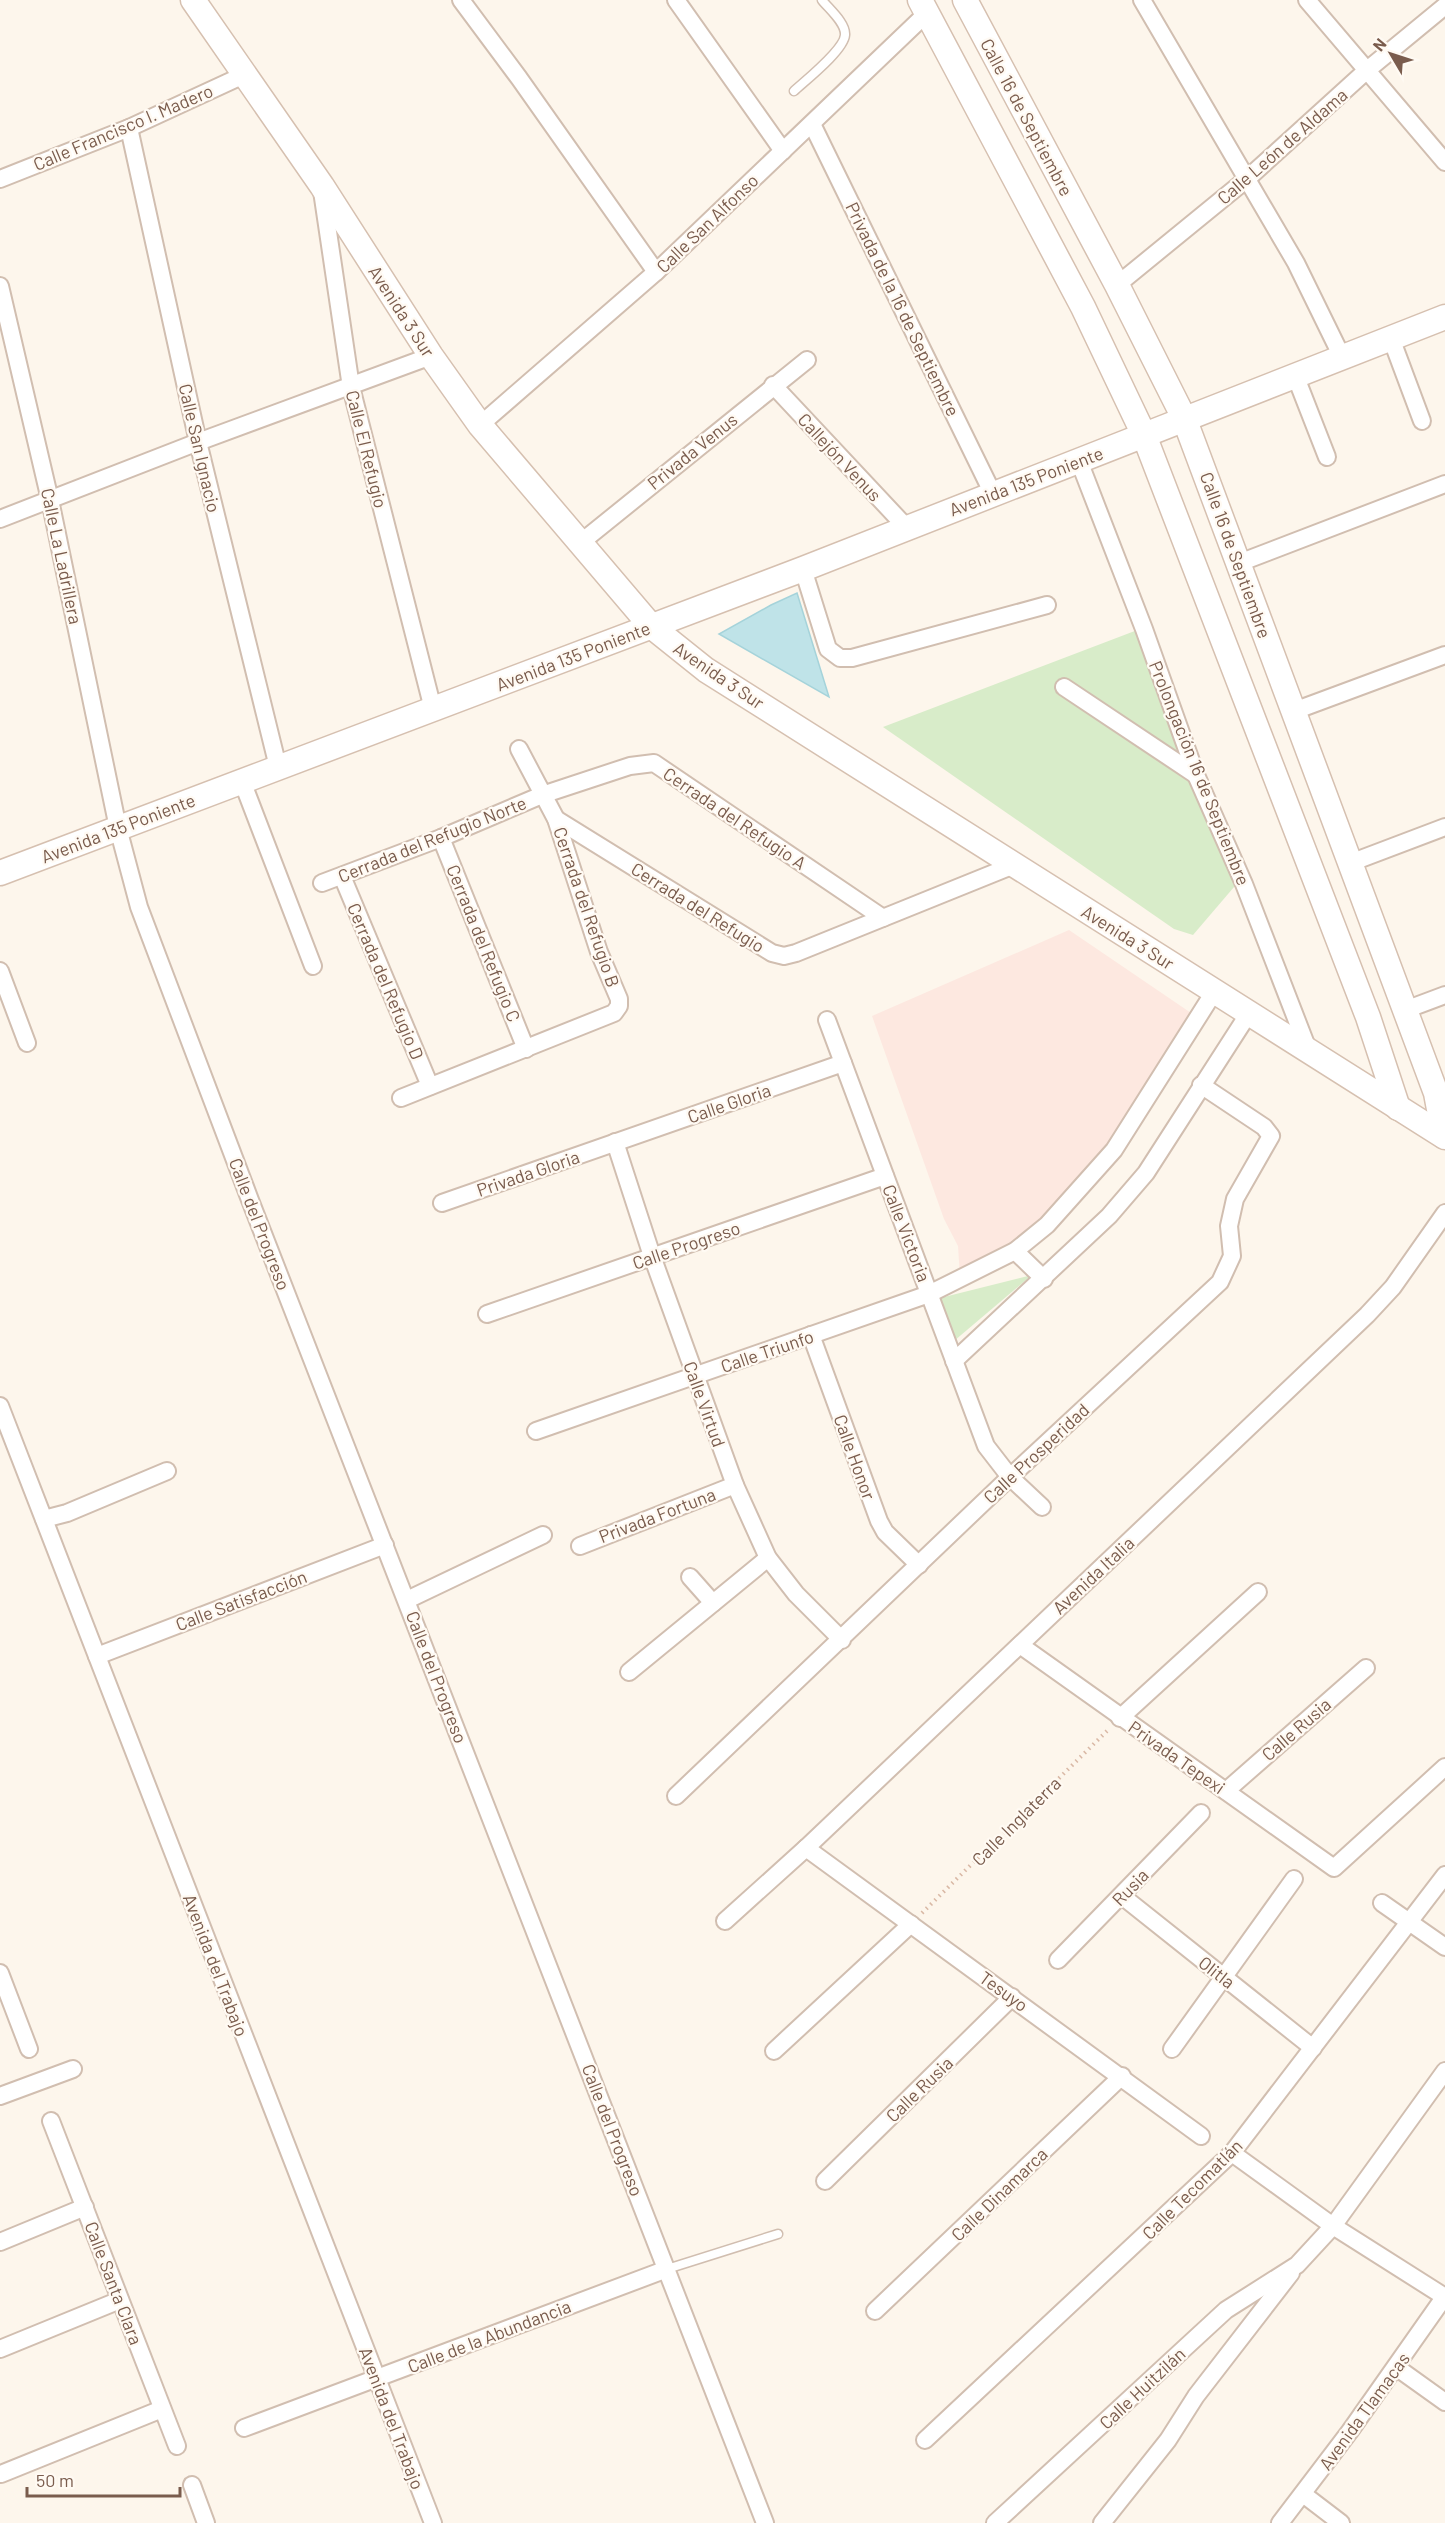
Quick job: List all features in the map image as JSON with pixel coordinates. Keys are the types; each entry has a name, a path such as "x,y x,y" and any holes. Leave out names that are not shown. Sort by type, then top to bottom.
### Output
{"main road":[{"name":"Avenida 3 Sur","path":"193,0 322,186 431,356 480,425 651,626 706,670 1445,1136"},
{"name":"Calle 16 de Septiembre","path":"965,0 1185,418 1436,1093 1445,1136"},
{"path":"923,6 1083,308 1144,435 1360,996 1398,1108"},
{"name":"Avenida 135 Poniente","path":"0,873 803,569 1445,317"}],"street":[{"path":"461,0 656,272"},
{"path":"676,0 783,151"},
{"path":"1142,0 1296,263 1342,357"},
{"path":"1307,0 1445,162"},
{"name":"Calle San Alfonso","path":"480,425 656,272 812,124 923,6"},
{"name":"Calle León de Aldama","path":"1117,285 1248,178 1366,71 1445,6"},
{"name":"Calle Francisco I. Madero","path":"0,179 129,128 246,74"},
{"name":"Privada de la 16 de Septiembre","path":"812,124 993,494"},
{"name":"Calle San Ignacio","path":"129,128 198,442 278,767"},
{"name":"Calle El Refugio","path":"322,186 351,387 433,709"},
{"name":"Calle La Ladrillera","path":"0,286 51,500 118,828"},
{"path":"1391,338 1422,421"},
{"path":"0,519 198,442 431,356"},
{"name":"Privada Venus","path":"579,544 773,385 807,360"},
{"path":"1295,375 1327,458"},
{"name":"Callejón Venus","path":"773,385 907,528"},
{"name":"Prolongación 16 de Septiembre","path":"1079,461 1144,629 1196,775 1244,884 1309,1052"},
{"path":"1239,563 1445,484"},
{"path":"803,569 828,649 840,658 852,658 1047,605"},
{"path":"1294,711 1445,656"},
{"path":"1064,687 1196,775"},
{"name":"Cerrada del Refugio B","path":"519,749 556,819 581,901 619,999 619,1006 614,1013 526,1049"},
{"name":"Cerrada del Refugio A","path":"542,795 630,766 654,764 883,918"},
{"path":"242,781 313,966"},
{"name":"Cerrada del Refugio Norte","path":"322,884 542,795"},
{"name":"Cerrada del Refugio","path":"556,819 772,953 784,956 1014,865"},
{"path":"1350,863 1445,827"},
{"name":"Calle del Progreso","path":"118,828 139,907 765,2523"},
{"name":"Cerrada del Refugio C","path":"441,837 526,1049"},
{"name":"Cerrada del Refugio D","path":"342,876 430,1086"},
{"path":"0,971 27,1043"},
{"name":"Calle Triunfo","path":"536,1431 930,1294 1015,1251 1047,1225 1114,1150 1214,992"},
{"path":"1405,1010 1445,995"},
{"path":"954,1361 1109,1216 1146,1173 1249,1013"},
{"name":"Calle Victoria","path":"827,1020 986,1446 1010,1477"},
{"path":"400,1098 526,1049"},
{"name":"Calle Gloria","path":"615,1143 843,1063"},
{"name":"Calle Prosperidad","path":"676,1796 842,1640 1010,1477 1220,1282 1228,1269 1232,1256 1229,1226 1235,1199 1271,1136 1264,1127 1201,1085"},
{"name":"Privada Gloria","path":"442,1203 615,1143"},
{"name":"Calle Virtud","path":"615,1143 652,1256 735,1485 768,1557 796,1594 842,1640"},
{"name":"Calle Progreso","path":"487,1314 885,1176"},
{"name":"Avenida Italia","path":"724,1921 806,1848 1367,1316 1393,1287 1445,1213"},
{"path":"1015,1251 1044,1279"},
{"name":"Calle Honor","path":"811,1335 879,1521 885,1532 919,1565"},
{"name":"Avenida del Trabajo","path":"0,1406 433,2523"},
{"path":"44,1519 67,1513 167,1471"},
{"path":"1010,1477 1042,1507"},
{"name":"Privada Fortuna","path":"580,1546 735,1485"},
{"path":"407,1600 543,1535"},
{"name":"Calle Satisfacción","path":"97,1656 385,1545"},
{"path":"628,1672 768,1557"},
{"path":"690,1577 712,1603"},
{"path":"1120,1718 1258,1592"},
{"name":"Privada Tepexi","path":"1020,1645 1334,1868 1445,1767"},
{"name":"Calle Rusia","path":"1227,1791 1366,1668"},
{"name":"Rusia","path":"1058,1960 1201,1813"},
{"name":"Tesuyo","path":"806,1848 1122,2076 1201,2136"},
{"name":"Calle Tecomatlán","path":"925,2440 1232,2153 1445,1875"},
{"path":"1172,2049 1294,1879"},
{"name":"Olitla","path":"1122,1896 1313,2048"},
{"path":"1383,1903 1445,1947"},
{"path":"774,2050 911,1924"},
{"path":"0,1973 5,2000 29,2049"},
{"name":"Calle Rusia","path":"825,2181 1012,1997"},
{"path":"0,2096 73,2069"},
{"name":"Calle Huitzilán","path":"1102,2523 1168,2440 1196,2396 1297,2265 1334,2226 1445,2071"},
{"name":"Calle Dinamarca","path":"875,2311 1122,2076"},
{"name":"Calle Santa Clara","path":"51,2121 177,2446"},
{"path":"1232,2153 1334,2226 1445,2296"},
{"path":"0,2242 85,2207"},
{"name":"Calle Huitzilán","path":"995,2523 1226,2310 1297,2265"},
{"name":"Calle de la Abundancia","path":"244,2428 667,2270"},
{"name":"Avenida Tlamacas","path":"1280,2523 1396,2367 1445,2296"},
{"path":"0,2349 120,2300"},
{"path":"1396,2367 1445,2402"},
{"path":"1,2474 162,2409"},
{"path":"192,2485 206,2523"},
{"path":"1303,2494 1341,2523"}],"lane":[{"path":"794,91 840,48 845,36 842,26 822,0"},
{"path":"667,2270 778,2234"}],"path":[{"name":"Calle Inglaterra","path":"911,1924 1120,1718"}],"shaded area":[{"path":"1069,930 1197,1017 1062,1210 960,1277 958,1246 944,1219 872,1016"}],"green space":[{"path":"1140,629 1240,880 1193,935 1174,929 883,727"},
{"path":"1032,1275 954,1341 940,1298"}],"water":[{"path":"797,593 829,697 719,634"}]}
